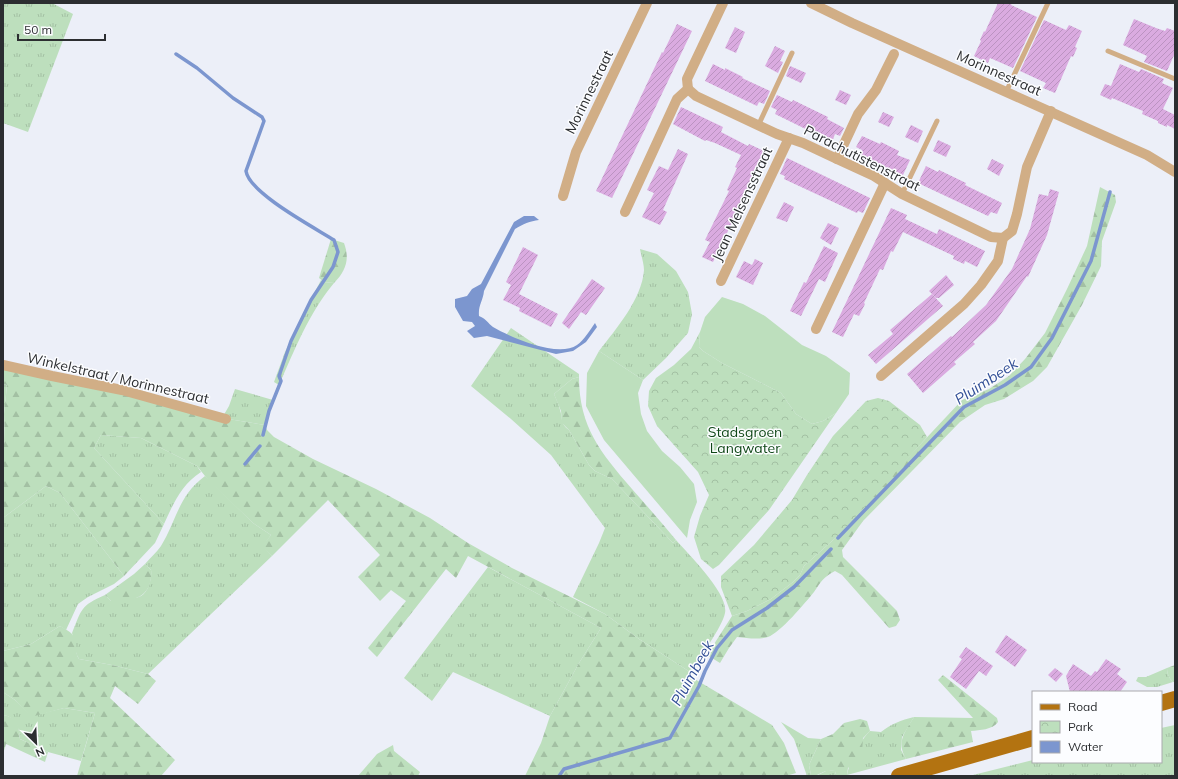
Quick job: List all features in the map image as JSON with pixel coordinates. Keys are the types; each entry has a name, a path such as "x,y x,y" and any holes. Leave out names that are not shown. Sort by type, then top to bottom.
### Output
{"main road":[{"path":"1162,703 1175,699"},
{"path":"899,776 1032,738"}],"street":[{"name":"Morinnestraat","path":"563,196 576,152 647,3"},
{"path":"625,212 677,99 688,89 687,79 723,3"},
{"name":"Morinnestraat","path":"811,3 852,23 1147,155 1175,172"},
{"path":"837,159 858,114 876,90 894,54"},
{"name":"Parachutistenstraat","path":"688,89 696,96 758,126 803,143 874,176 902,194 991,237 1003,238"},
{"path":"881,376 964,304 982,285 998,261 1003,238 1012,231 1027,167 1051,112"},
{"name":"Jean Melsensstraat","path":"721,281 789,138"},
{"path":"816,329 885,183"},
{"name":"Winkelstraat / Morinnestraat","path":"3,365 122,390 226,419"}],"lane":[{"path":"1006,92 1048,3"},
{"path":"1108,50 1175,79"},
{"path":"758,126 792,53"},
{"path":"902,194 937,121"}],"green space":[{"path":"3,3 52,3 73,14 28,132 3,123"},
{"path":"1100,187 1115,195 1116,202 1102,241 1101,266 1082,305 1047,367 1033,381 1004,399 985,405 960,422 863,521 842,550 843,557 897,611 900,620 896,626 889,628 842,575 835,571 823,580 799,610 773,634 768,637 760,638 737,637 720,663 707,655 732,616 747,611 771,599 793,582 800,575 804,566 841,533 886,481 962,400 989,389 1009,376 1025,359 1045,333 1087,246"},
{"path":"331,239 344,243 347,254 344,269 334,283 324,282 319,278"},
{"path":"640,249 657,254 676,271 688,292 692,314 688,333 666,358 643,380 599,351 627,313 639,292 644,270"},
{"path":"321,280 324,282 334,283 310,319 279,385 274,382 285,352"},
{"path":"722,297 743,304 765,316 802,345 826,356 850,373 849,394 836,413 823,421 812,424 796,414 781,393 722,363 699,347 700,332 705,317"},
{"path":"511,328 579,374 579,377 572,379 554,394 559,406 563,423 569,430 589,465 595,471 612,479 673,543 676,540 707,575 721,596 725,605 725,613 720,627 690,672 639,639 605,614 573,597 605,528 551,455 471,386"},
{"name":"Stadsgroen Langwater","path":"700,332 699,347 703,351 722,363 781,393 796,414 812,424 823,421 836,413 769,510 719,565 713,569 701,559 694,537 700,516 709,495 698,472 657,426 648,406 649,391 656,378 674,365 691,349"},
{"path":"599,351 643,380 638,393 641,414 647,431 662,451 680,467 694,484 697,502 690,520 687,538 604,440 586,406 587,373"},
{"path":"3,368 104,388 216,417 265,425 267,430 274,437 313,459 376,489 430,518 468,543 512,568 605,614 639,639 690,672 688,675 772,725 784,743 796,773 786,776 525,776 541,743 550,716 579,663 601,628 468,556 456,578 446,569 377,657 368,648 406,601 391,590 380,601 358,577 380,555 328,500 272,556 262,546 271,535 253,523 209,481 197,466 141,438 101,435 94,448 164,524 155,543 124,576 60,493 46,486 3,518 3,448 5,440 4,414 7,385 3,384"},
{"path":"579,377 583,411 594,438 621,476 676,540 673,543 612,479 595,471 589,465 569,430 562,423 561,411 554,394 572,379"},
{"path":"3,384 7,385 4,414 5,440 3,448"},
{"path":"235,389 273,400 265,425 222,418 229,406"},
{"path":"878,398 889,401 920,425 927,437 841,533 804,566 800,575 793,582 771,599 747,611 732,616 721,587 721,576 754,545 792,500 833,436 866,401"},
{"path":"101,435 141,438 197,466 201,472 183,488 164,524 94,448"},
{"path":"205,476 253,523 271,535 263,546 272,556 148,674 79,659 76,653 72,633 80,613 91,602 105,595 111,601 135,598 144,594 149,584 151,573 151,570 145,564 161,546 183,500 196,484"},
{"path":"46,486 60,493 124,576 114,584 88,597 78,604 66,630 60,626 31,644 3,651 3,518"},
{"path":"145,564 151,570 151,579 149,586 140,596 134,599 111,601 105,595 134,574"},
{"path":"488,567 601,628 579,663 550,716 453,672 432,701 404,678"},
{"path":"60,626 74,637 79,659 148,674 156,681 138,704 115,686 110,698 175,760 161,776 77,776 95,713 64,708 31,717 15,700 3,692 3,651 31,644"},
{"path":"1175,665 1175,682 1173,682 1168,676 1167,668"},
{"path":"1167,668 1168,676 1173,682 1157,687 1147,687 1136,681 1138,677 1146,677"},
{"path":"943,675 997,718 998,722 993,727 971,731 973,742 906,759 903,753 902,742 905,732 914,717 973,718 938,680"},
{"path":"3,692 15,700 31,716 64,708 95,713 81,761 48,752 20,739 19,730 14,720 3,715"},
{"path":"3,715 15,720 18,726 20,739 48,752 45,762 6,744 3,754"},
{"path":"914,717 902,737 901,750 906,759 847,775 850,763 862,740 870,731 881,732 896,723"},
{"path":"860,719 867,721 870,731 863,738 862,753 858,761 848,768 847,775 836,776 835,771 831,770 817,775 811,775 809,765 821,739 833,734 844,723"},
{"path":"781,722 808,738 821,739 809,765 811,775 813,776 807,776 794,739"},
{"path":"1175,725 1175,776 969,776 1032,760 1032,763 1162,763 1162,728"},
{"path":"393,745 394,751 420,772 418,776 358,776 377,754"},
{"path":"828,770 835,771 836,776 816,776"}],"water":[{"path":"524,216 534,216 539,220 527,223 515,229 484,291 479,309 479,316 485,319 493,327 523,341 547,348 559,349 569,348 580,343 595,323 597,327 586,342 573,351 556,354 487,336 474,338 467,331 475,326 472,322 463,321 455,307 455,299 467,296 472,289 481,284 514,222"}],"building":[{"path":"998,3 1012,3 1011,5 1037,17 1013,68 990,58 988,63 974,56 984,31 985,32"},
{"path":"1134,19 1165,31 1167,28 1175,31 1175,53 1167,71 1144,62 1147,56 1123,45"},
{"path":"1044,20 1066,30 1069,25 1082,31 1075,47 1077,48 1073,57 1071,56 1055,93 1043,88 1046,83 1020,71"},
{"path":"677,24 692,31 612,198 596,191 662,52 663,53"},
{"path":"735,27 745,32 736,53 725,48"},
{"path":"775,46 785,51 780,61 783,62 778,73 765,66"},
{"path":"713,64 725,70 725,68 770,91 764,104 759,102 757,106 705,81"},
{"path":"1120,64 1139,72 1141,69 1164,79 1162,83 1173,88 1163,109 1175,115 1175,129 1158,123 1158,121 1142,114 1143,111 1112,98 1111,100 1100,95 1105,84 1111,86"},
{"path":"790,66 806,73 801,83 786,76"},
{"path":"840,90 851,95 846,105 835,100"},
{"path":"777,95 792,102 793,100 828,117 827,119 844,128 840,136 835,134 832,142 775,114 777,110 771,107"},
{"path":"681,107 723,127 721,132 748,146 749,144 766,152 713,262 702,257 710,242 705,240 729,191 727,190 741,155 715,143 705,141 673,124"},
{"path":"883,112 894,117 889,127 878,122"},
{"path":"911,125 923,131 918,143 905,137"},
{"path":"862,136 880,144 881,142 899,151 897,155 910,160 903,175 859,155 862,150 856,147"},
{"path":"938,140 951,146 946,157 933,151"},
{"path":"678,149 688,154 663,210 667,212 660,225 642,217 654,193 647,190 659,166 668,170"},
{"path":"787,158 870,198 863,213 858,211 857,213 784,179 785,176 780,174"},
{"path":"992,159 1004,165 999,176 987,169"},
{"path":"926,166 938,172 939,170 966,183 965,185 1002,203 997,214 991,212 988,216 918,183"},
{"path":"1050,189 1059,192 1047,235 1028,277 1027,276 996,321 973,342 975,344 954,362 956,364 923,393 907,374 951,336 952,337 986,305 1012,269 1030,229 1039,194 1048,196"},
{"path":"784,202 794,207 787,222 776,218"},
{"path":"891,208 907,215 905,219 937,234 939,229 985,251 977,267 965,261 964,264 953,259 954,256 903,232 893,252 891,251 883,270 880,269 859,316 854,314 843,337 832,332"},
{"path":"828,223 839,228 831,245 820,238"},
{"path":"824,246 838,253 825,282 819,279 801,316 790,311"},
{"path":"523,247 538,255 519,294 558,314 551,327 519,311 520,308 503,300 511,285 506,282"},
{"path":"755,259 763,263 753,285 736,277 744,261 752,265"},
{"path":"946,275 954,285 939,298 936,298 929,291"},
{"path":"592,279 605,288 586,315 581,312 569,329 562,323"},
{"path":"932,294 943,306 876,364 868,355 893,334 890,330"},
{"path":"1006,635 1027,650 1015,667 995,652"},
{"path":"966,647 993,666 986,676 979,671 966,689 950,677 962,659 959,657"},
{"path":"1106,659 1121,669 1117,674 1127,682 1121,691 1070,691 1066,676 1073,664 1091,676 1095,671 1097,672"},
{"path":"1055,668 1063,674 1056,682 1048,675"}],"waterway":[{"path":"176,54 197,68 233,98 262,117 264,121 246,171 250,180 270,199 334,240 338,252 333,267 311,300 291,341 279,376 281,381 269,411 263,435"},
{"name":"Pluimbeek","path":"838,538 964,407 1005,385 1031,367 1052,338 1091,261 1110,192"},
{"path":"245,464 260,446"},
{"name":"Pluimbeek","path":"559,776 564,769 670,738 699,686 717,648 732,630 767,608 794,587 831,549"}]}
